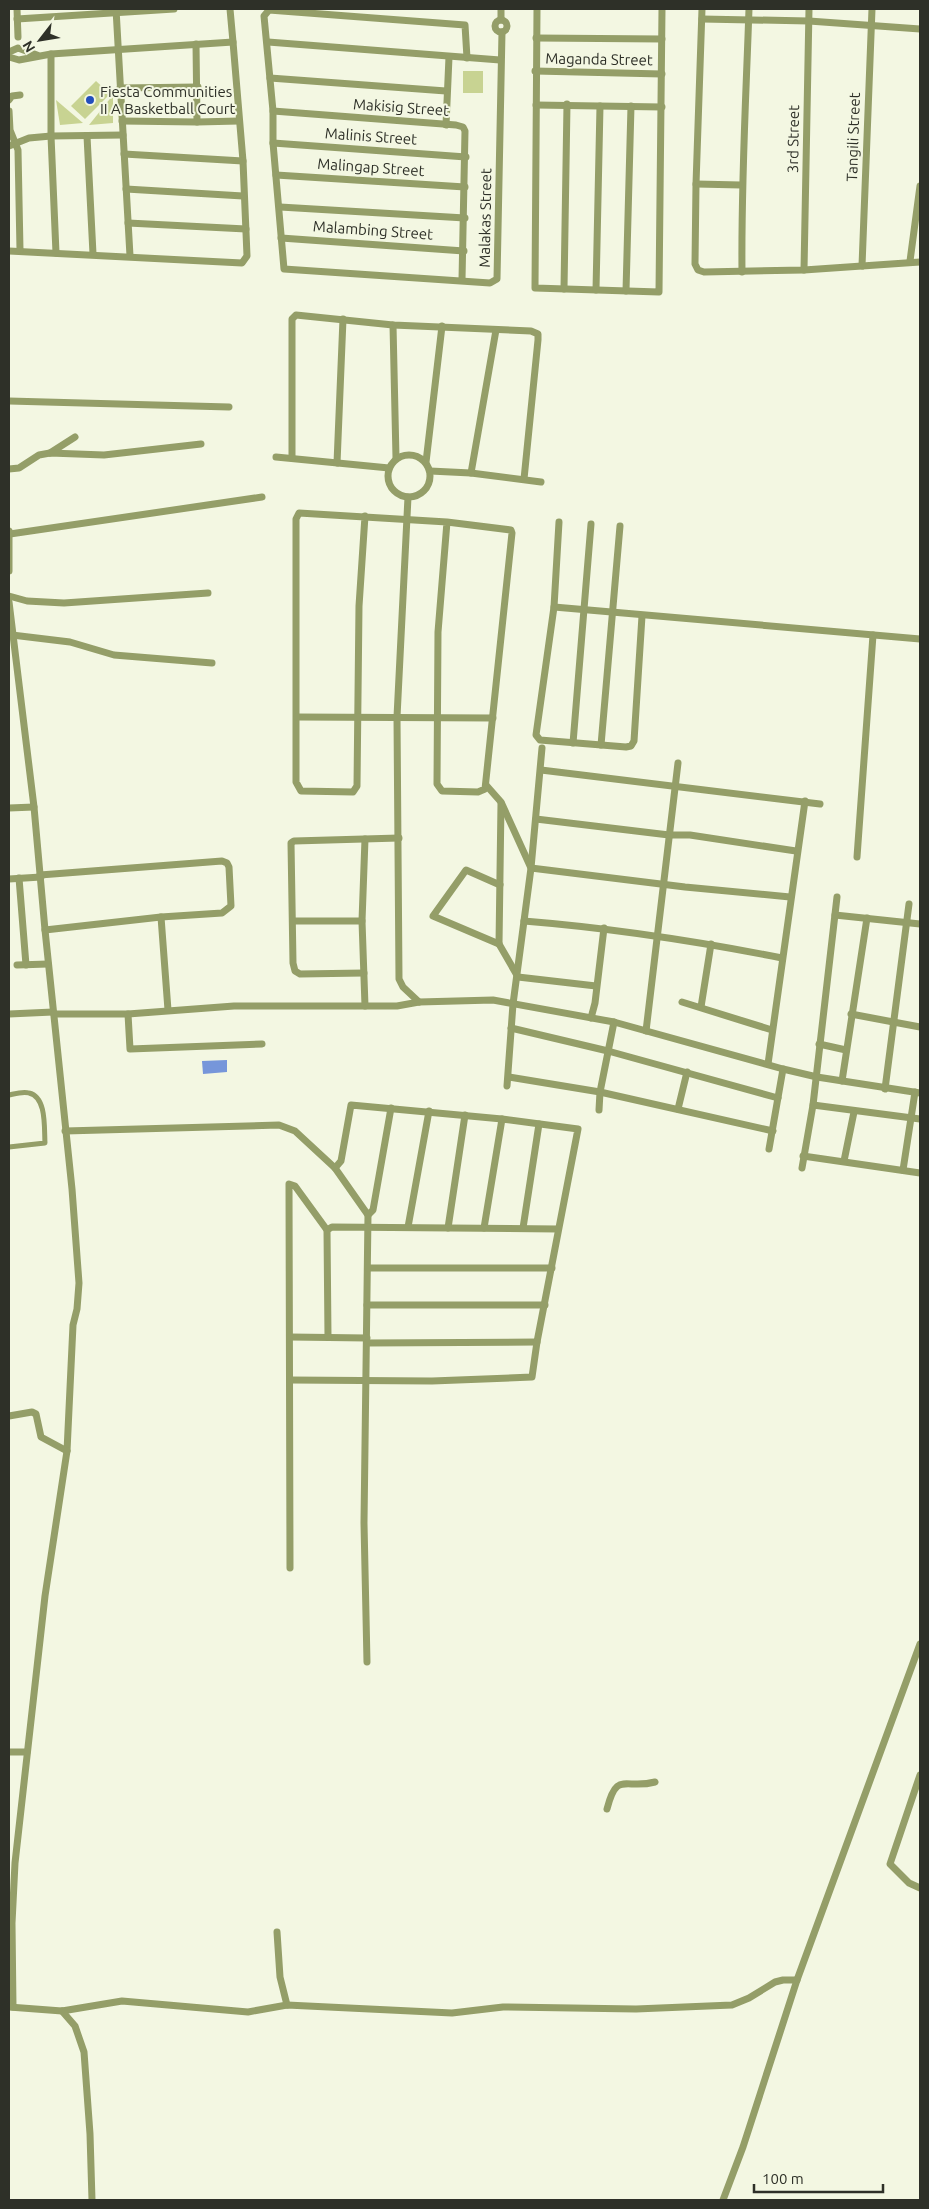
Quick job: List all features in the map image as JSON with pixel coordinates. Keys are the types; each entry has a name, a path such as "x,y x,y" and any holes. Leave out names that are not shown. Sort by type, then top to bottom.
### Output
{"street":[{"path":"17,9 18,38"},
{"path":"17,19 116,11 174,9"},
{"path":"9,250 242,264 247,256 243,162 230,9"},
{"name":"Malakas Street","path":"281,238 284,269 462,280 490,284 497,279 500,60 502,32 507,28 505,21 501,20 501,9"},
{"path":"537,9 534,288 659,292 662,9"},
{"path":"702,9 696,184 696,264 698,270 704,272 804,270 920,262"},
{"path":"742,272 742,185 746,133 749,9"},
{"name":"3rd Street","path":"804,270 809,9"},
{"name":"Tangili Street","path":"862,266 872,9"},
{"path":"281,238 280,207 273,143 273,111 268,42 264,16 269,10 465,25 467,27 468,58"},
{"path":"116,11 130,256"},
{"path":"702,19 809,21 920,30"},
{"path":"536,38 662,40"},
{"path":"9,57 19,60 37,55 233,42"},
{"path":"268,42 500,60"},
{"path":"196,44 197,122"},
{"path":"9,52 18,48 37,55"},
{"path":"51,54 51,136 56,253"},
{"path":"446,125 449,57"},
{"name":"Maganda Street","path":"536,71 662,74"},
{"path":"270,78 446,91"},
{"path":"120,88 198,87"},
{"path":"9,100 12,96 20,95"},
{"path":"564,289 567,104"},
{"path":"536,105 662,107"},
{"path":"596,290 600,106"},
{"path":"626,291 631,106"},
{"path":"9,111 13,145 19,157 20,250"},
{"name":"Makisig Street","path":"273,111 463,127 465,131 466,157 462,280"},
{"path":"122,121 239,121"},
{"path":"13,145 29,138 123,135"},
{"path":"87,136 93,254"},
{"name":"Malinis Street","path":"273,143 466,157"},
{"path":"124,154 243,162"},
{"name":"Malingap Street","path":"276,175 465,187"},
{"path":"696,184 742,185"},
{"path":"910,262 920,186"},
{"path":"126,189 243,196"},
{"path":"280,207 464,218"},
{"path":"128,223 246,229"},
{"name":"Malambing Street","path":"281,238 464,251"},
{"path":"292,458 292,319 296,315 393,324 530,331 538,334 524,480"},
{"path":"338,463 344,319"},
{"path":"393,324 396,458 389,468 388,481 396,493 408,497 415,496 426,489 429,484 430,470 426,462 415,455 409,454 396,458"},
{"path":"426,462 442,326"},
{"path":"471,472 496,330"},
{"path":"9,401 120,402 229,407"},
{"path":"50,454 75,437"},
{"path":"9,469 19,468 39,455 104,455 201,444"},
{"path":"276,457 389,468"},
{"path":"430,470 471,472 541,482"},
{"path":"9,571 9,532 262,497"},
{"path":"408,497 397,717 399,979 403,987 419,1002"},
{"path":"365,516 359,606 357,786 353,792 301,791 296,782 296,519 299,513 365,516 447,522 508,528 512,533 485,789 478,792 442,791 438,788 438,632 447,522"},
{"path":"559,522 554,607 536,735 540,740 631,746 634,742 642,616"},
{"path":"573,743 591,524"},
{"path":"601,745 620,526"},
{"path":"9,596 27,601 64,603 208,593"},
{"path":"9,602 34,807 48,964 72,1189 79,1283 77,1309 72,1325 67,1451 45,1596 14,1871 11,2007 62,2012 122,2001 248,2012 287,2005 452,2014 503,2007 636,2009 732,2004 749,1998 775,1982 797,1980"},
{"path":"554,607 920,639"},
{"path":"12,635 70,642 114,655 212,663"},
{"path":"857,857 873,635"},
{"path":"297,717 493,718"},
{"path":"507,1086 513,1004 531,868 542,748"},
{"path":"646,1031 678,763"},
{"path":"541,770 820,804"},
{"path":"486,785 501,802 531,868"},
{"path":"768,1064 796,851 805,801"},
{"path":"501,802 499,944 518,977"},
{"path":"9,808 34,807"},
{"path":"536,819 690,836 796,851"},
{"path":"365,838 362,921 365,1006"},
{"path":"364,973 300,974 295,971 293,963 291,843 294,841 399,838"},
{"path":"9,879 222,861 227,863 231,906 222,913 161,917 45,930"},
{"path":"531,868 790,897"},
{"path":"499,944 433,916 466,870 500,885"},
{"path":"19,878 26,965"},
{"path":"802,1168 813,1105 836,897"},
{"path":"886,1089 909,904"},
{"path":"835,915 920,924"},
{"path":"161,917 168,1010"},
{"path":"842,1081 867,918"},
{"path":"293,922 362,921"},
{"path":"524,921 604,928 711,944 782,958"},
{"path":"591,1018 596,1003 596,986 604,928"},
{"path":"701,1007 711,944"},
{"path":"17,965 48,964"},
{"path":"518,977 596,986"},
{"path":"9,1014 128,1014 234,1006 397,1006 419,1002 478,999 513,1004 614,1022 816,1077 918,1093 911,1118 903,1170"},
{"path":"682,1002 772,1030"},
{"path":"128,1014 130,1049 262,1044"},
{"path":"851,1014 920,1027"},
{"path":"599,1110 600,1092 614,1022"},
{"path":"511,1028 608,1051 778,1098"},
{"path":"819,1044 846,1050"},
{"path":"769,1149 783,1069"},
{"path":"678,1109 687,1072"},
{"path":"509,1078 600,1092 773,1131"},
{"path":"9,1095 29,1093 36,1097 42,1106 45,1143 9,1147"},
{"path":"290,1380 366,1379 432,1381 532,1377 578,1129 428,1111 351,1105 341,1161 335,1168"},
{"path":"813,1105 920,1120"},
{"path":"368,1215 373,1210 391,1108"},
{"path":"408,1227 428,1111"},
{"path":"844,1161 854,1112"},
{"path":"448,1228 465,1115"},
{"path":"484,1228 502,1119"},
{"path":"522,1228 539,1124"},
{"path":"66,1131 279,1125 295,1131 335,1168 368,1215 364,1523 367,1662"},
{"path":"803,1156 920,1173"},
{"path":"290,1568 289,1184 295,1186 327,1230 328,1337"},
{"path":"327,1230 332,1227 558,1229"},
{"path":"368,1268 552,1268"},
{"path":"367,1305 545,1304"},
{"path":"290,1337 328,1337 367,1341 537,1342"},
{"path":"9,1416 32,1412 36,1414 41,1438 67,1451"},
{"path":"722,2200 743,2147 797,1980 920,1644"},
{"path":"9,1752 27,1752"},
{"path":"920,1775 890,1864 909,1883 920,1888"},
{"path":"607,1809 612,1791 620,1784 655,1782"},
{"path":"277,1932 280,1977 287,2005"},
{"path":"62,2012 75,2026 84,2052 92,2200"}],"green space":[{"path":"463,71 483,71 483,93 463,93"},
{"name":"Fiesta Communities II A Basketball Court","path":"96,81 110,94 85,119 71,106"},
{"path":"113,95 113,123 89,125"},
{"path":"56,100 83,123 60,125"}],"water":[{"path":"227,1060 227,1072 203,1074 202,1061"}],"place":[{"name":"Fiesta Communities II A Basketball Court","path":"90,100"}]}
